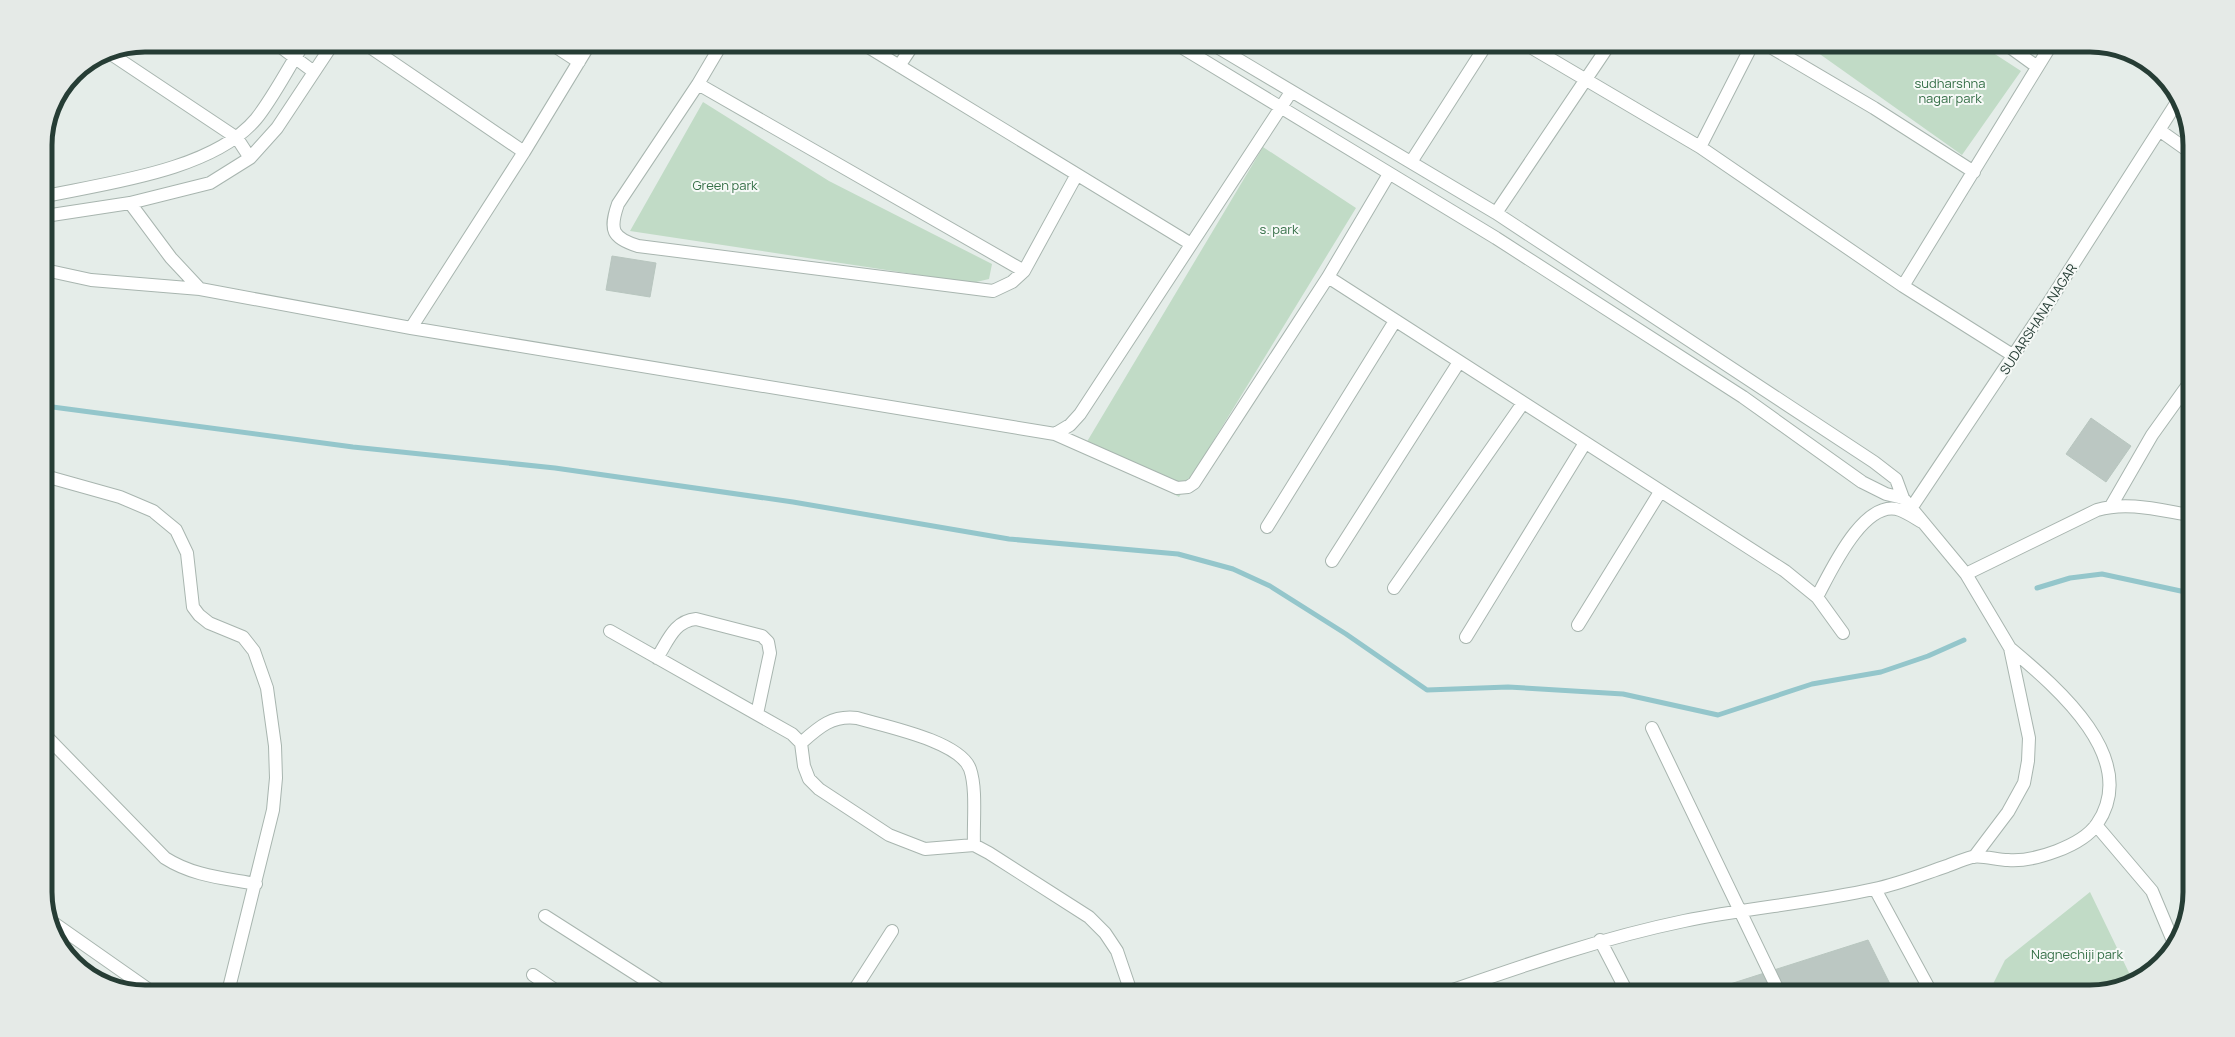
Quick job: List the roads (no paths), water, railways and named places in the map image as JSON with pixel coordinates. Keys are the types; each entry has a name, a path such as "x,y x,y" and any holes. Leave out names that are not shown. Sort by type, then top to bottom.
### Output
{"street":[{"path":"287,52 314,72"},
{"path":"52,195 136,177 202,157 237,138 256,119 298,52"},
{"path":"52,215 130,203 210,183 250,158 277,128 327,52"},
{"path":"377,52 524,152"},
{"path":"564,52 579,62"},
{"path":"410,328 524,152 585,52"},
{"path":"717,52 698,84 618,204 613,219 614,231 621,241 638,246 993,291 1012,282 1024,271 1076,176"},
{"path":"877,52 1076,176 1191,244"},
{"path":"899,66 908,52"},
{"path":"1189,52 1496,238 1743,397 1862,482 1886,494 1903,498"},
{"path":"1227,52 1291,92 1496,213 1874,462 1896,479 1903,498 1966,574 2010,648 2063,694 2080,715 2102,751 2109,774 2107,804 2096,825 2078,842 2042,855 2011,861 1974,857 1875,889 1740,910 1600,940 1468,985"},
{"path":"1411,162 1482,52"},
{"path":"1538,52 1700,147 1903,286 2014,356"},
{"path":"1496,213 1605,52"},
{"path":"1700,147 1748,52"},
{"path":"1780,52 1874,108 1974,172"},
{"path":"2017,52 2036,66"},
{"path":"1903,286 1974,172 2036,66 2046,52"},
{"path":"115,57 237,138 250,158"},
{"path":"698,84 1024,271"},
{"path":"1055,434 1070,425 1080,414 1291,92"},
{"name":"SUDARSHANA NAGAR","path":"1912,507 2014,356 2174,106"},
{"path":"2159,130 2183,147"},
{"path":"52,272 91,280 200,289 410,328 1055,434 1177,488 1188,487 1194,483 1328,277 1389,174"},
{"path":"130,203 171,258 200,289"},
{"path":"1328,277 1784,571 1817,597 1843,633"},
{"path":"1266,527 1395,320"},
{"path":"1332,561 1460,362"},
{"path":"2111,506 2152,435 2183,392"},
{"path":"1394,588 1523,403"},
{"path":"1466,636 1585,443"},
{"path":"52,478 120,497 153,511 176,530 187,553 193,607 198,615 209,623 243,638 254,651 267,688 275,746 276,778 273,810 256,884 230,985"},
{"path":"1578,625 1660,492"},
{"path":"1966,574 2097,510 2111,506 2129,506 2183,513"},
{"path":"1817,597 1848,540 1876,514 1899,510 1924,524"},
{"path":"657,658 676,628 685,620 696,620 762,636 768,642 770,652 757,714"},
{"path":"610,631 792,734 801,742 804,766 809,778 819,789 889,836 925,849 974,845 1089,917 1105,933 1116,951 1128,985"},
{"path":"1974,857 2008,812 2024,783 2028,761 2029,738 2010,648"},
{"path":"801,742 822,725 839,717 849,717 938,742 956,751 970,769 973,788 974,845"},
{"path":"1652,728 1775,985"},
{"path":"52,742 165,858 181,869 256,884"},
{"path":"2096,825 2152,891 2171,937"},
{"path":"1875,889 1927,985"},
{"path":"545,916 653,985"},
{"path":"59,927 142,985"},
{"path":"858,985 892,932"},
{"path":"1600,940 1623,985"},
{"path":"533,975 548,985"}],"waterway":[{"path":"52,407 353,447 555,468 793,502 1009,539 1178,554 1233,569 1270,586 1346,634 1427,690 1508,687 1623,694 1718,715 1812,684 1881,672 1928,656 1964,640"},
{"path":"2037,588 2070,578 2102,574 2183,591"}],"park label":[{"name":"sudharshna nagar park","path":"1950,90"},
{"name":"Green park","path":"725,185"},
{"name":"s. park","path":"1279,229"},
{"name":"Nagnechiji park","path":"2077,954"}]}
